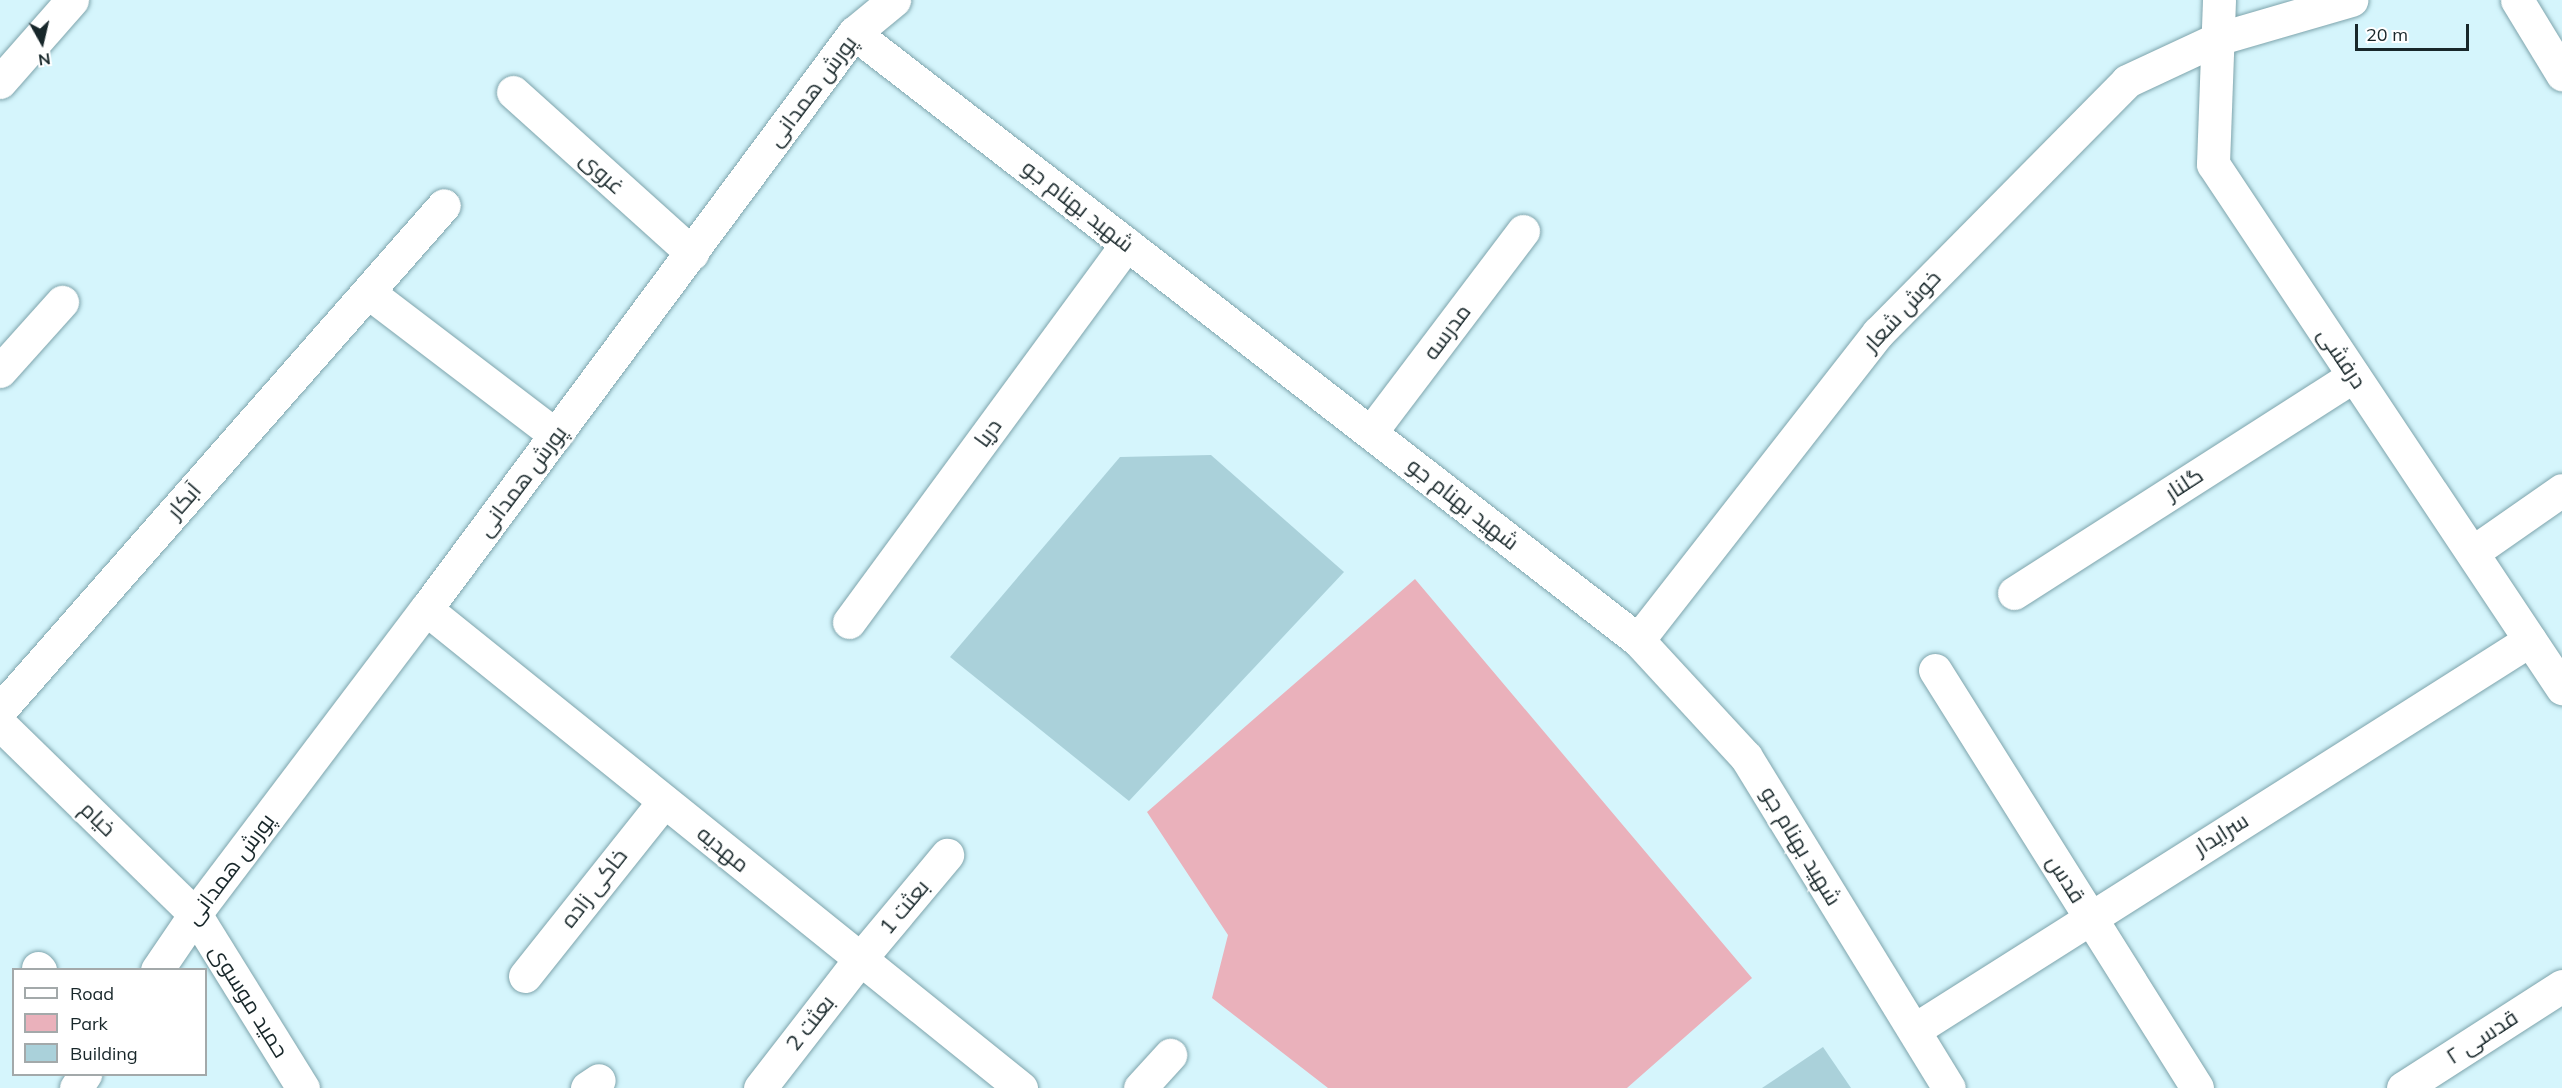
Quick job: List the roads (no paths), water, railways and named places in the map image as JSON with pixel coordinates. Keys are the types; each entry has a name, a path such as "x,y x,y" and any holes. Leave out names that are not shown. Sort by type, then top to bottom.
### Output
{"street":[{"path":"0,82 72,0"},
{"path":"854,33 855,0"},
{"name":"پورش همدانی","path":"158,968 195,914 426,609 854,33 894,0"},
{"name":"درفشی","path":"2218,0 2213,164 2562,688"},
{"name":"خوش شعار","path":"1638,640 1878,333 2127,81 2217,39 2351,0"},
{"path":"2517,0 2562,74"},
{"name":"شهید بهنام جو","path":"854,33 1638,640 1746,757 1949,1088"},
{"name":"غروی","path":"513,92 692,253"},
{"name":"آبکار","path":"2,728 368,292 444,205"},
{"name":"مدرسه","path":"1371,432 1522,231"},
{"name":"دریا","path":"849,622 1127,244"},
{"path":"368,292 556,435"},
{"path":"0,371 62,302"},
{"name":"گلنار","path":"2014,593 2353,375"},
{"path":"2473,552 2562,490"},
{"name":"مهدیه","path":"426,609 1021,1088"},
{"name":"سرایدار","path":"1914,1030 2090,916 2530,639"},
{"name":"قدس","path":"1935,670 2197,1088"},
{"name":"خیام","path":"2,728 195,914"},
{"name":"خاکی زاده","path":"525,976 664,801"},
{"name":"بعثت 1","path":"860,959 947,855"},
{"name":"حمید موسوی","path":"195,914 303,1088"},
{"name":"بعثت 2","path":"760,1088 860,959"},
{"name":"قدسی ۲","path":"2403,1088 2562,986"},
{"path":"1140,1088 1170,1055"}]}
